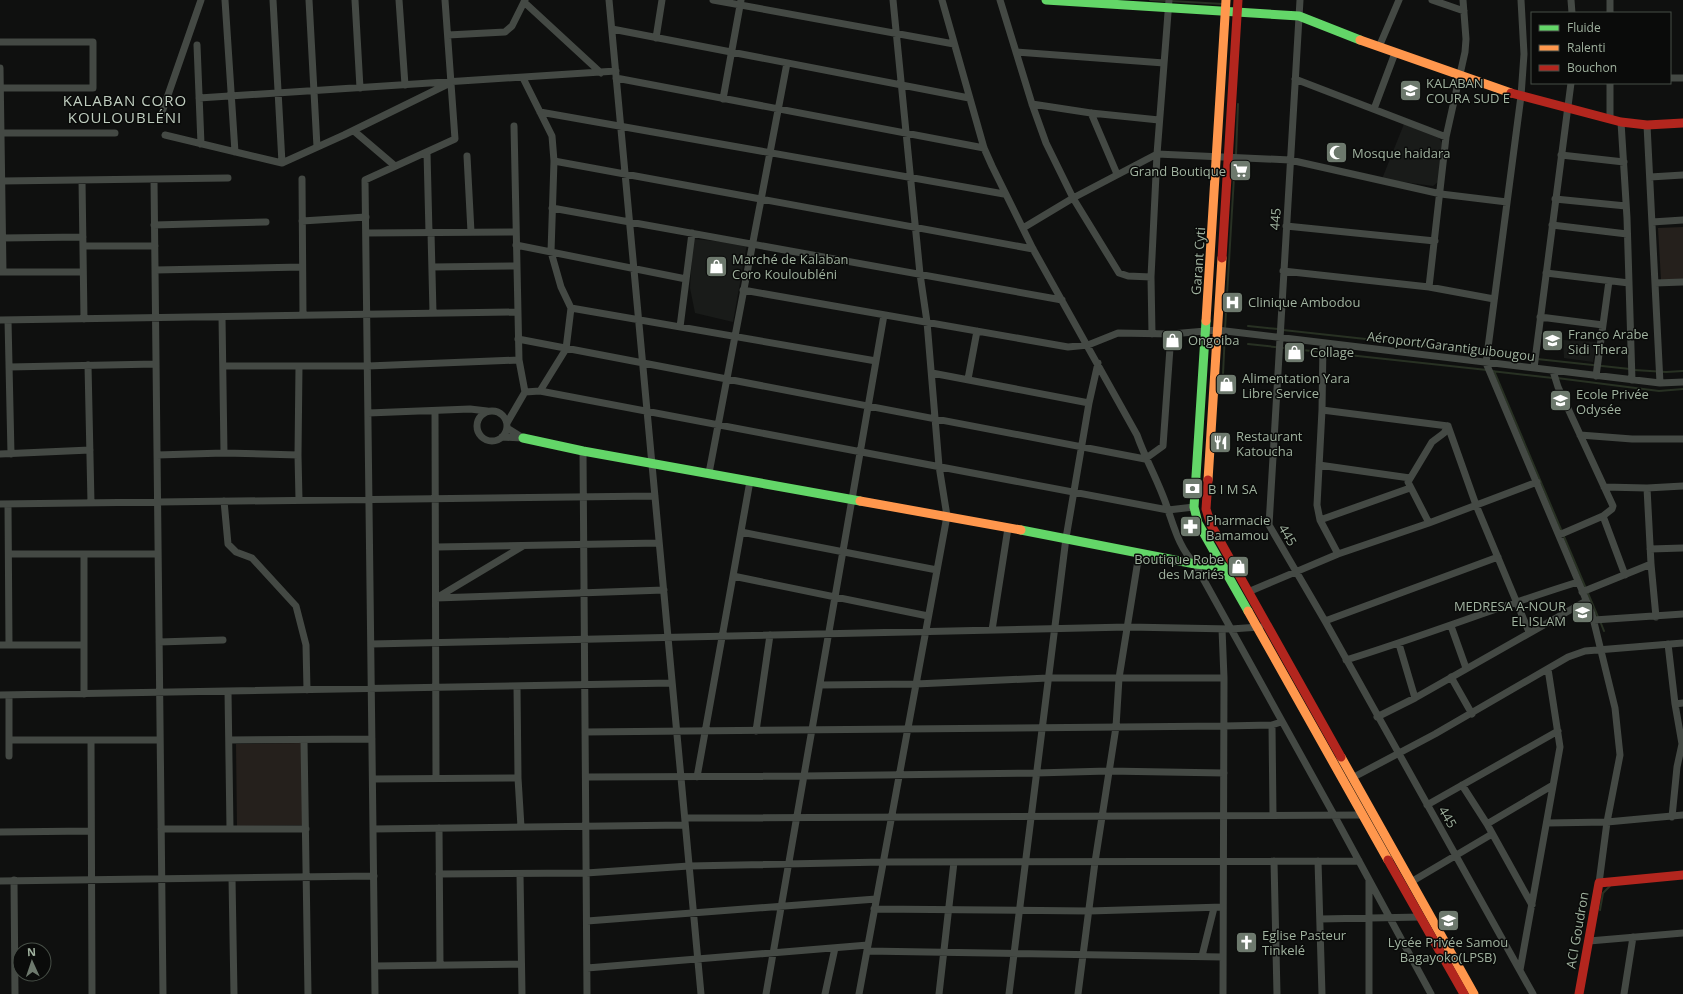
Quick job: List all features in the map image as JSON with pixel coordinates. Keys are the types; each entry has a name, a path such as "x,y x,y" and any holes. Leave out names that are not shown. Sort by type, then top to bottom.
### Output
{"main road":[{"path":"1046,0 1169,4 1226,11 1299,16 1395,53 1521,96 1621,122 1647,124 1683,123"},
{"name":"Garant Cyti","path":"1226,0 1194,507 1198,523 1224,567 1263,626"},
{"name":"Garant Cyti","path":"1238,0 1207,496 1208,517 1248,592"},
{"path":"523,438 583,451 652,462 1066,538 1139,554 1195,564 1224,567"},
{"path":"1248,592 1263,626 1363,815 1464,994"},
{"path":"1263,626 1352,778 1474,994"},
{"name":"ACI Goudron","path":"1579,994 1599,883 1683,875"}],"street":[{"path":"160,118 201,0"},
{"path":"225,0 235,152"},
{"path":"273,0 282,163"},
{"path":"309,0 317,147"},
{"path":"355,0 360,88"},
{"path":"399,0 405,85"},
{"path":"375,994 365,180 455,139 445,0"},
{"path":"609,0 701,994"},
{"path":"656,38 662,0"},
{"path":"713,0 741,3 954,44"},
{"path":"859,994 890,817 947,516 939,466 927,322 915,227 893,0"},
{"path":"942,0 984,148 1004,194 1137,435 1145,459 1186,555 1195,564 1281,722 1334,815 1430,994"},
{"path":"1000,0 1032,104 1046,143 1073,198 1119,273 1128,276 1152,277"},
{"name":"445","path":"1300,0 1269,525 1325,620 1398,754 1533,994"},
{"path":"1379,47 1399,0"},
{"path":"1432,0 1464,11"},
{"path":"1429,287 1441,194 1446,137 1460,76 1466,39 1463,0"},
{"path":"1521,0 1524,54 1521,96 1486,363 1594,620 1615,708 1620,755 1607,822 1599,883"},
{"path":"1571,0 1572,12"},
{"path":"1610,0 1610,12"},
{"path":"448,35 505,32 512,26 525,1 601,73"},
{"path":"723,99 741,3"},
{"path":"1152,334 1152,277 1157,154 1169,4"},
{"path":"612,29 970,98"},
{"path":"0,42 92,42 93,88 0,88"},
{"path":"197,44 201,144"},
{"path":"1016,52 1164,63"},
{"path":"1374,109 1395,53"},
{"path":"709,473 787,63"},
{"path":"0,68 2,181 1,272 83,272"},
{"path":"199,98 601,73 723,99 984,148"},
{"path":"523,78 552,136 554,161 551,252 561,287 571,308 566,348 540,392"},
{"path":"1295,78 1446,137"},
{"path":"1671,78 1683,78"},
{"path":"165,135 282,163 354,131 451,82"},
{"path":"1534,368 1571,84"},
{"path":"1610,84 1610,119"},
{"path":"1032,104 1091,113 1159,120"},
{"path":"540,112 621,125 1004,194"},
{"path":"1091,113 1117,174"},
{"path":"1621,122 1626,206 1632,380"},
{"path":"1647,124 1660,383"},
{"path":"502,437 516,406 525,392 519,360 518,339 514,126"},
{"path":"354,131 395,166"},
{"path":"0,133 115,133"},
{"path":"426,152 432,267 432,313"},
{"path":"1023,228 1073,198 1157,154 1290,160 1441,194 1507,202"},
{"path":"1561,155 1624,162"},
{"path":"468,156 471,232"},
{"path":"554,161 1033,249"},
{"path":"1650,177 1683,175"},
{"path":"2,181 228,178"},
{"path":"154,179 163,994"},
{"path":"302,179 303,315"},
{"path":"82,180 84,319"},
{"path":"1555,199 1626,206"},
{"path":"552,208 1062,300"},
{"path":"302,221 366,217"},
{"path":"1652,222 1683,220"},
{"path":"154,225 266,222"},
{"path":"1552,225 1627,234"},
{"path":"1286,226 1435,241"},
{"path":"366,233 516,232"},
{"path":"680,327 692,233"},
{"path":"2,238 83,237"},
{"path":"516,245 686,278"},
{"path":"83,246 155,246"},
{"path":"432,267 517,266"},
{"path":"155,270 302,267"},
{"path":"1284,271 1429,287 1494,299"},
{"path":"1546,273 1629,283"},
{"path":"1596,376 1609,281"},
{"path":"1655,283 1683,282"},
{"name":"Aéroport/Garantiguibougou","path":"743,290 1068,347 1088,345 1118,333 1171,334 1217,330 1596,376 1660,383 1683,382"},
{"path":"571,308 876,361"},
{"path":"11,454 9,367 4,320 518,312"},
{"path":"766,994 884,315"},
{"path":"222,317 224,453"},
{"path":"1540,317 1603,325"},
{"path":"968,379 977,331"},
{"path":"518,339 1145,459 1163,446 1171,334"},
{"path":"1323,343 1322,410 1317,505 1320,520 1338,554"},
{"path":"223,366 368,366 519,360"},
{"path":"1009,994 1030,816 1066,538 1088,403 1098,363"},
{"path":"9,367 156,364"},
{"path":"88,365 91,503"},
{"path":"299,366 299,500"},
{"path":"1553,371 1558,387 1613,506 1612,510 1604,516 1559,535"},
{"path":"932,373 1088,403"},
{"path":"525,392 540,392 647,411 1168,510 1194,507"},
{"path":"368,412 470,409 500,413 516,406"},
{"path":"470,409 478,418 477,429 483,438 490,441 502,437 523,438"},
{"path":"1322,410 1448,426"},
{"path":"435,411 436,778"},
{"path":"478,418 488,411"},
{"path":"500,413 507,425 523,438"},
{"path":"1429,523 1408,482 1432,442 1444,433 1448,426"},
{"path":"1448,426 1476,504 1529,632"},
{"path":"1580,435 1632,439 1683,439"},
{"path":"0,454 90,450"},
{"path":"583,451 587,994"},
{"path":"157,455 224,453 298,455"},
{"path":"1319,465 1410,478"},
{"path":"697,777 750,481"},
{"path":"1248,592 1338,554 1429,523 1537,482"},
{"path":"1604,487 1647,488 1683,486"},
{"path":"1320,520 1410,488"},
{"path":"1647,488 1651,564 1656,616"},
{"path":"0,504 655,496"},
{"path":"224,501 228,544 236,552 252,558 296,606 306,645 307,690"},
{"path":"8,504 9,645"},
{"path":"1604,516 1625,575"},
{"path":"992,630 1008,528"},
{"path":"741,532 937,570"},
{"path":"436,547 659,543"},
{"path":"436,598 524,545"},
{"path":"1650,549 1683,548"},
{"path":"9,554 158,554"},
{"path":"1078,994 1108,771 1116,727 1119,678 1139,554"},
{"path":"84,555 84,694"},
{"path":"1325,620 1498,557"},
{"path":"1582,592 1651,564"},
{"path":"733,576 928,616"},
{"path":"1346,660 1399,644 1517,601 1578,582"},
{"path":"436,598 664,590"},
{"path":"1377,716 1415,698 1586,601"},
{"path":"1594,620 1683,614"},
{"path":"371,644 1054,628 1128,627 1231,629 1263,626"},
{"path":"1451,626 1466,668"},
{"path":"1222,628 1224,678 1223,994"},
{"path":"756,730 770,635"},
{"path":"159,642 223,640"},
{"path":"1352,778 1472,714 1568,657 1586,651 1683,643"},
{"path":"1399,644 1415,698"},
{"path":"1668,644 1675,704 1682,744 1677,767 1672,817"},
{"path":"0,645 84,645"},
{"path":"1520,970 1548,823 1560,747 1548,669"},
{"path":"1451,677 1472,714"},
{"path":"820,685 916,684 1048,678 1224,678"},
{"path":"0,695 436,689 672,683"},
{"path":"517,686 518,778 521,827"},
{"path":"228,691 230,829"},
{"path":"9,695 9,756"},
{"path":"1675,704 1683,703"},
{"path":"585,732 1224,726 1272,725 1281,722"},
{"path":"1272,725 1273,815"},
{"path":"1427,805 1558,730"},
{"path":"229,740 372,739"},
{"path":"9,740 160,740"},
{"path":"91,740 92,994"},
{"path":"304,740 308,994"},
{"path":"586,777 1036,774 1108,771 1224,773"},
{"path":"372,779 518,778"},
{"path":"1462,784 1487,824 1532,905"},
{"path":"1487,824 1553,785"},
{"path":"373,829 586,826 797,817 1363,815"},
{"path":"1548,823 1607,822 1683,815"},
{"path":"439,828 440,965"},
{"path":"161,829 306,829"},
{"path":"0,832 91,831"},
{"path":"1411,882 1492,834"},
{"path":"1274,861 1277,994"},
{"path":"1318,861 1322,994"},
{"path":"439,874 586,873 689,866 883,862 1359,861"},
{"path":"938,994 954,862"},
{"path":"520,874 522,994"},
{"path":"0,880 374,876"},
{"path":"232,878 234,994"},
{"path":"14,880 16,994"},
{"path":"1369,880 1369,994"},
{"path":"587,921 876,899"},
{"path":"874,909 1089,911 1223,907"},
{"path":"1202,956 1214,908"},
{"path":"1320,919 1421,917"},
{"path":"1589,941 1683,934"},
{"path":"1624,994 1633,937"},
{"path":"587,968 835,948 1014,954 1223,957"},
{"path":"825,994 835,948"},
{"path":"375,966 521,964"}],"shaded area":[{"path":"1404,124 1439,138 1442,143 1438,182 1433,186 1382,179"},
{"path":"1683,227 1683,279 1661,280 1658,228"},
{"name":"Marché de Kalaban Coro Kouloubléni","path":"693,239 747,244 733,322 695,313 690,288"},
{"path":"1563,340 1597,342 1593,362 1564,358"},
{"path":"301,743 303,825 237,826 236,744"}],"waterway":[{"path":"1150,0 1167,1"},
{"path":"1171,1 1223,4"},
{"path":"1236,155 1238,104"},
{"path":"1225,329 1235,160"},
{"path":"1248,326 1278,329"},
{"path":"1283,330 1485,352"},
{"path":"1223,374 1225,333"},
{"path":"1248,344 1487,370"},
{"path":"1489,353 1533,358"},
{"path":"1537,359 1630,369"},
{"path":"1634,370 1666,372 1683,371"},
{"path":"1491,371 1553,378"},
{"path":"1494,371 1598,617"},
{"path":"1557,378 1659,391 1683,389"},
{"path":"1600,621 1604,631"},
{"path":"1600,910 1603,893 1610,886"}],"traffic: fast":[{"path":"1046,0 1299,16 1360,40"},
{"path":"1206,321 1194,507 1198,523 1248,611"},
{"path":"523,438 583,451 860,501"},
{"path":"1021,530 1195,564 1224,567"}],"traffic: slow":[{"path":"1206,321 1226,0"},
{"path":"1360,40 1511,93"},
{"path":"1208,480 1222,258"},
{"path":"860,501 1021,530"},
{"path":"1248,611 1388,860"},
{"path":"1341,757 1474,994"}],"traffic: jam":[{"path":"1222,258 1238,0"},
{"path":"1511,93 1621,122 1647,125 1683,123"},
{"path":"1208,480 1206,509 1211,525 1341,757"},
{"path":"1388,860 1464,994"},
{"path":"1579,994 1599,883 1683,875"}],"place":[{"name":"KALABAN COURA SUD E","path":"1411,90"},
{"name":"Mosque haidara","path":"1337,153"},
{"name":"Grand Boutique","path":"1241,171"},
{"name":"Marché de Kalaban Coro Kouloubléni","path":"717,266"},
{"name":"Clinique Ambodou","path":"1232,302"},
{"name":"Ongoiba","path":"1172,340"},
{"name":"Franco Arabe Sidi Thera","path":"1553,341"},
{"name":"Collage","path":"1295,352"},
{"name":"Alimentation Yara Libre Service","path":"1226,385"},
{"name":"Ecole Privée Odysée","path":"1561,401"},
{"name":"Restaurant Katoucha","path":"1220,443"},
{"name":"B I M SA","path":"1193,489"},
{"name":"Pharmacie Bamamou","path":"1190,527"},
{"name":"Boutique Robe des Mariés","path":"1239,566"},
{"name":"MEDRESA A-NOUR EL ISLAM","path":"1582,613"},
{"name":"Lycée Privée Samou Bagayoko(LPSB)","path":"1448,920"},
{"name":"Eglise Pasteur Tinkelé","path":"1246,942"}],"district":[{"name":"KALABAN CORO KOULOUBLÉNI","path":"125,110"}]}
